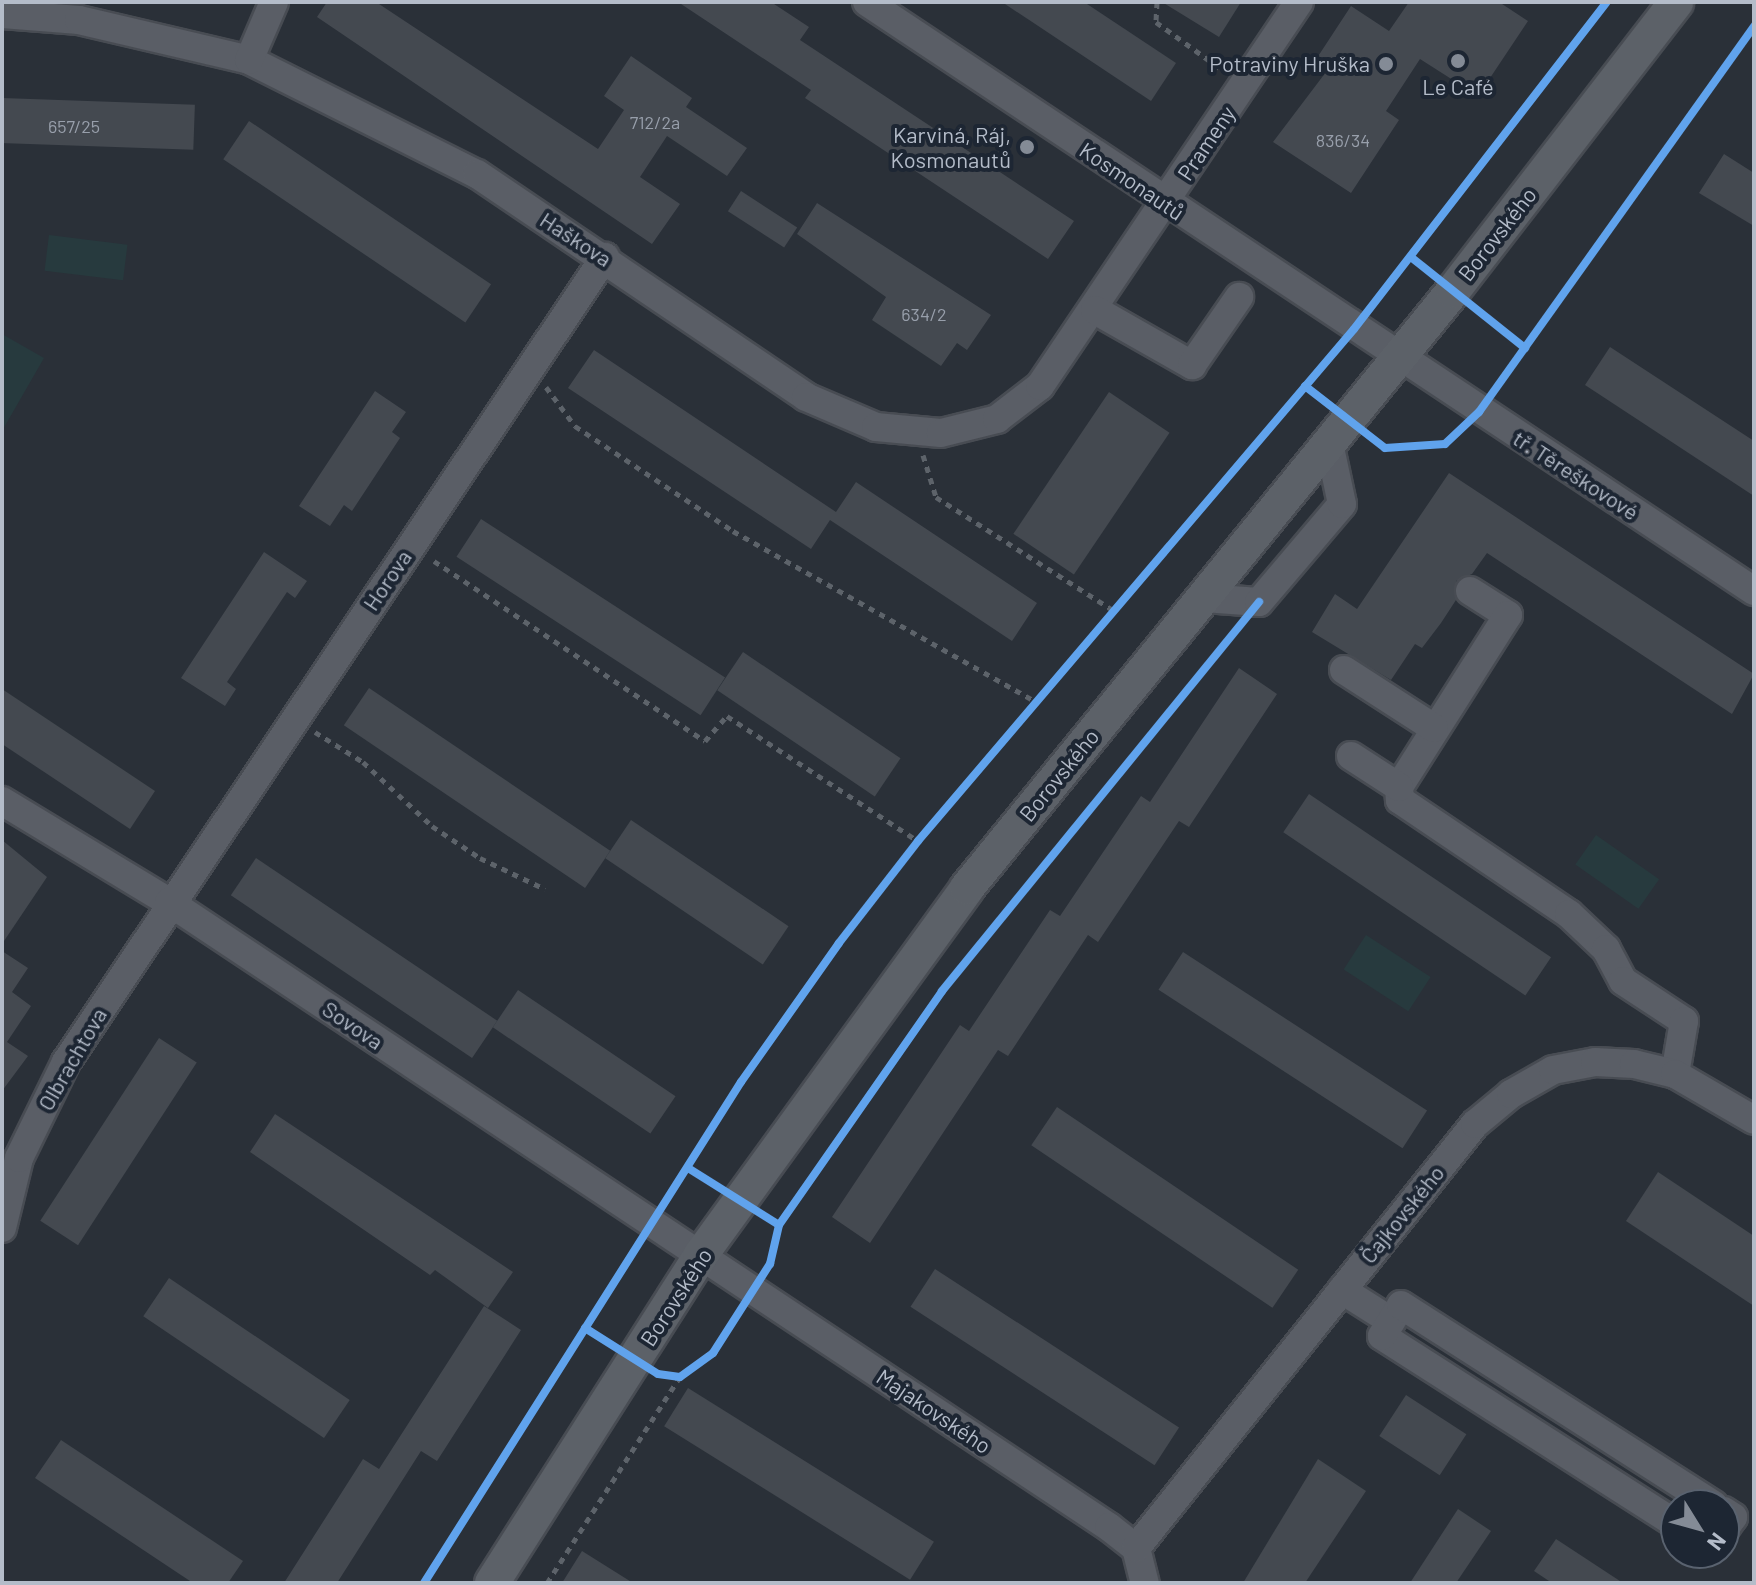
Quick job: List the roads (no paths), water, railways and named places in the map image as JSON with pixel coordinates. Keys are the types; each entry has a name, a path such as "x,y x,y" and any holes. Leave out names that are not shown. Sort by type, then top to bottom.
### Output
{"main road":[{"name":"Borovského","path":"492,1583 700,1256 967,888 1398,359 1676,2"}],"street":[{"name":"Kosmonautů","path":"867,2 1398,359"},
{"name":"Prameny","path":"1165,203 1299,2"},
{"path":"249,60 269,4"},
{"name":"Haškova","path":"2,14 79,11 249,60 477,174 605,257 806,397 876,427 941,433 997,419 1040,386 1095,310 1165,203"},
{"name":"Horova","path":"169,902 605,257"},
{"path":"1095,310 1192,365 1239,297"},
{"name":"tř. Těreškovové","path":"1398,359 1754,591"},
{"path":"1204,598 1259,602 1342,504 1329,443"},
{"path":"1470,591 1508,615 1399,787 1400,800 1569,914 1606,949 1623,981 1684,1021 1675,1074"},
{"path":"1344,670 1434,728"},
{"path":"1351,756 1399,787"},
{"name":"Sovova","path":"2,801 169,902 700,1256"},
{"name":"Olbrachtova","path":"2,1228 19,1158 66,1062 169,902"},
{"name":"Čajkovského","path":"1136,1548 1475,1124 1511,1094 1553,1070 1595,1062 1675,1074 1754,1120"},
{"name":"Majakovského","path":"700,1256 1136,1548"},
{"path":"1342,1290 1391,1321"},
{"path":"1660,1514 1382,1336 1401,1305 1689,1489"},
{"path":"1136,1548 1145,1583"}],"place":[{"name":"Le Café","path":"1458,61"},
{"name":"Potraviny Hruška","path":"1386,64"},
{"name":"Karviná, Ráj, Kosmonautů","path":"1027,147"}]}
